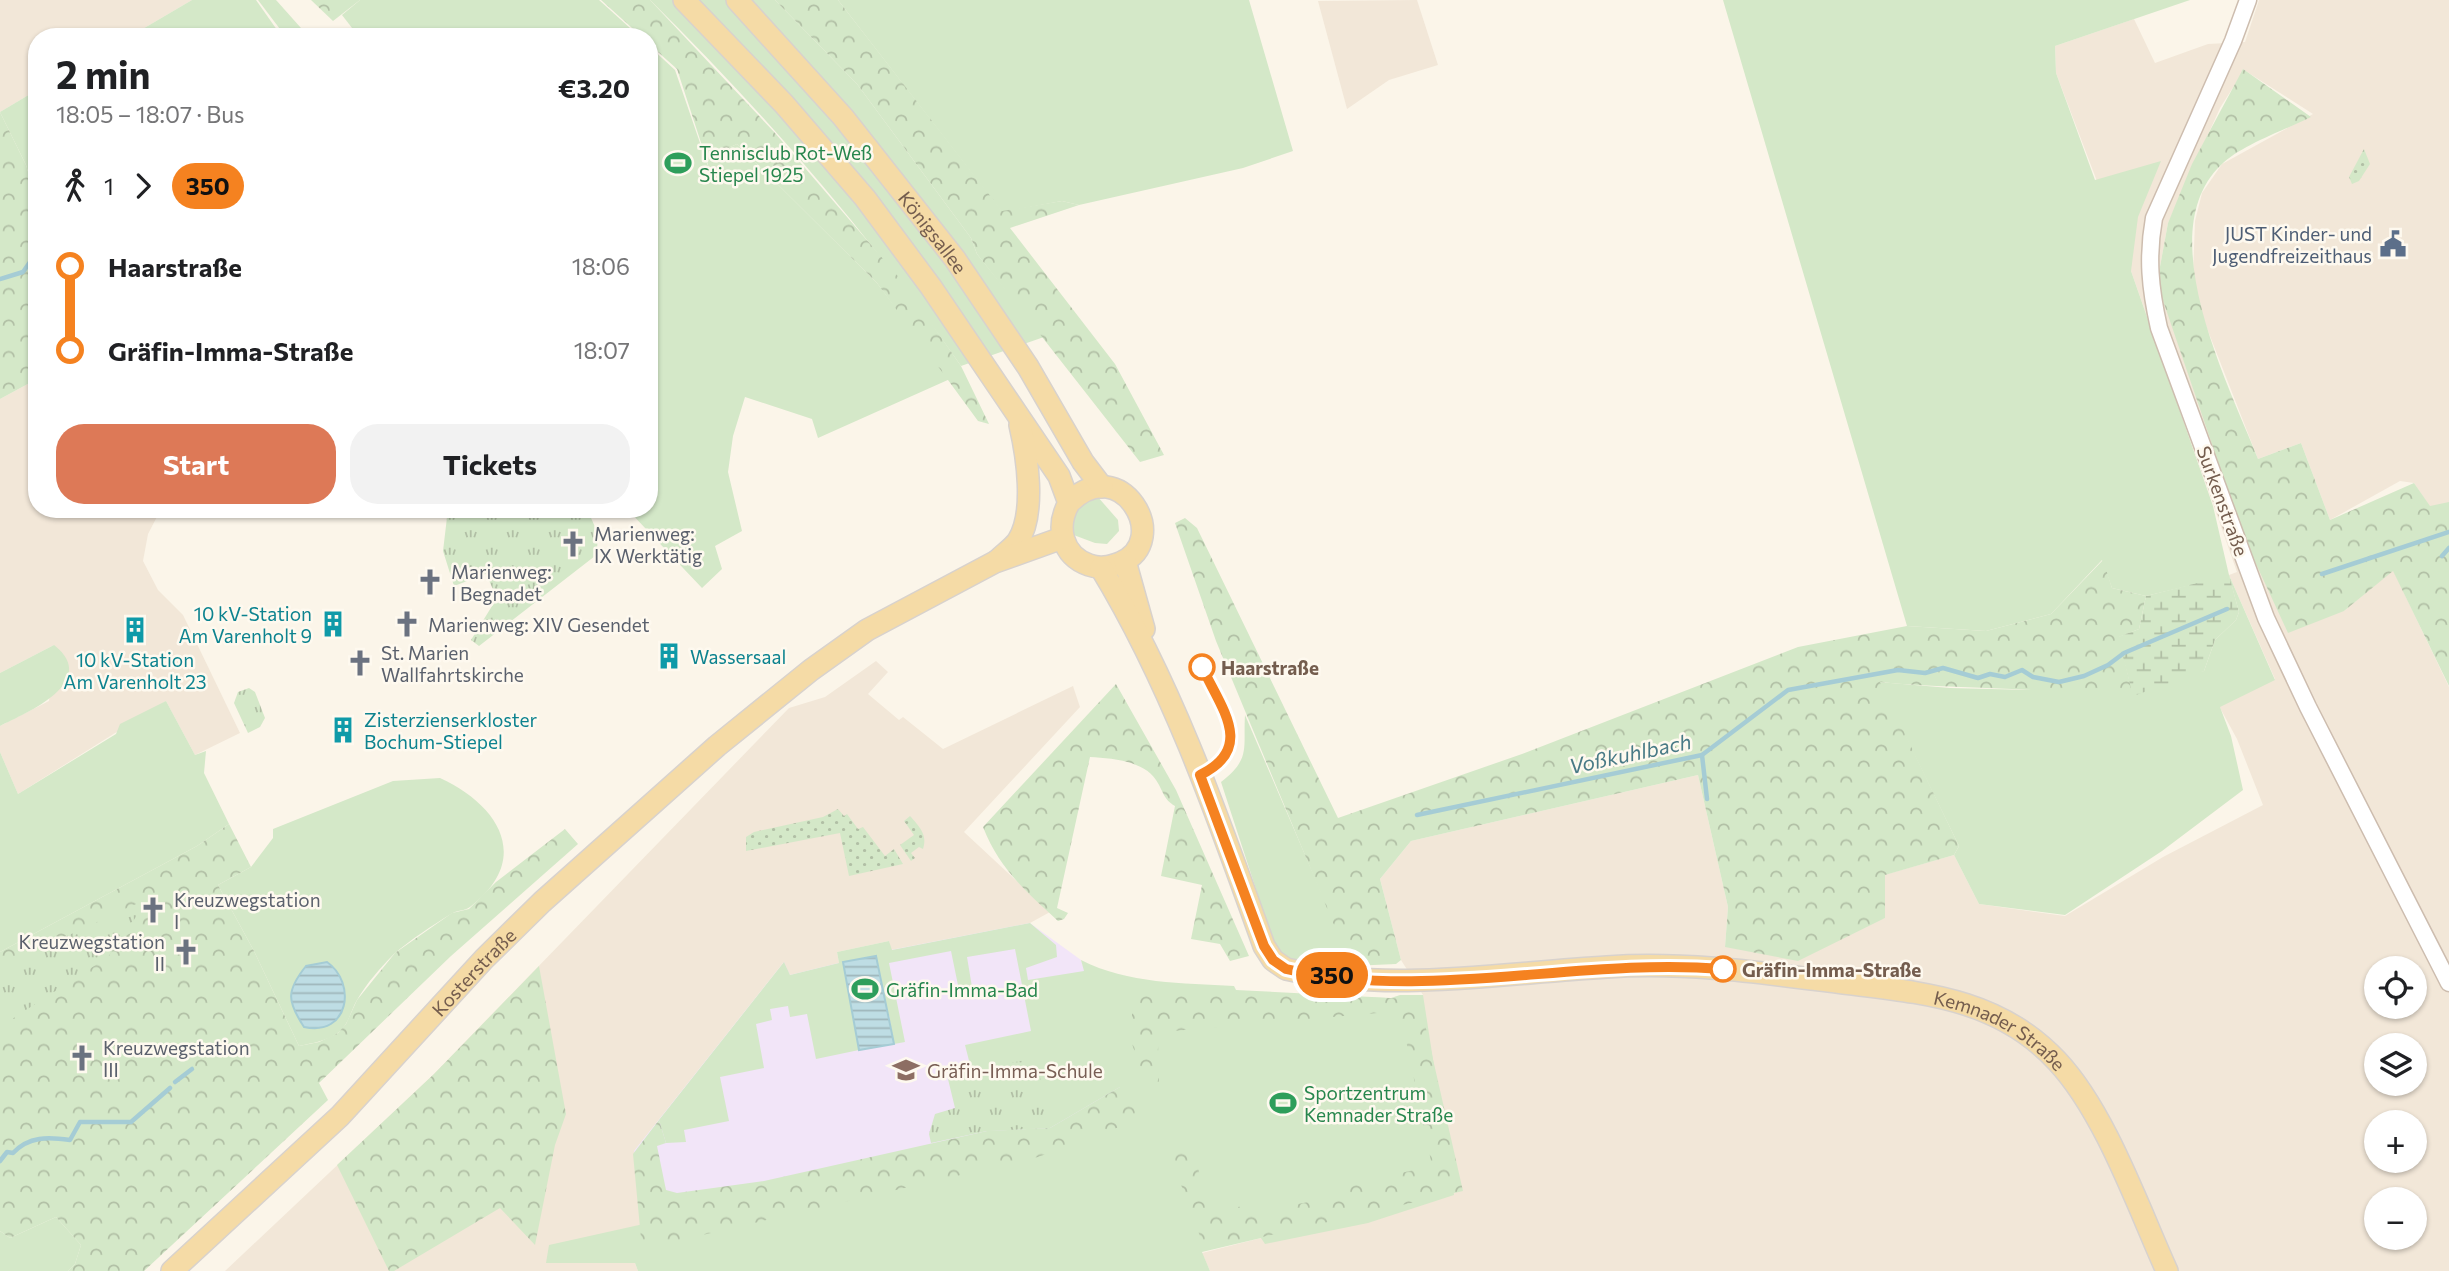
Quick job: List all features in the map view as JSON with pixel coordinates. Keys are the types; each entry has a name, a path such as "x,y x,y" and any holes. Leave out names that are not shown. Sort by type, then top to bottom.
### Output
{"main road":[{"name":"Königsallee","path":"684,0 784,104 865,198 931,287 1044,451 1069,503"},
{"name":"Königsallee","path":"737,0 843,117 951,254 1028,368 1083,462 1102,486 1120,491 1132,499 1140,513 1142,533 1139,543 1125,561"},
{"name":"Königsallee","path":"995,562 1018,541 1027,508 1027,453 1018,416"},
{"path":"1102,486 1083,491 1069,503 1061,526 1065,544 1078,560 1101,568 1125,561 1152,662"},
{"path":"934,594 995,562 1065,544"},
{"path":"934,594 1031,567 1065,544"},
{"path":"1101,568 1152,662"},
{"name":"Kosterstraße","path":"172,1271 340,1116 485,959 558,886 655,799 790,687 867,630 934,594"},
{"name":"Kemnader Straße","path":"1152,662 1196,765 1264,946 1273,960 1286,969 1314,974 1412,981 1608,967 1689,967 1916,992 1970,1003 2024,1031 2072,1078 2106,1140 2167,1271"}],"street":[{"name":"Surkenstraße","path":"2248,0 2233,41 2154,218 2148,248 2149,285 2159,328 2266,618 2308,707 2449,983"}],"shaded area":[{"path":"0,0 192,0 144,28 28,28 28,95 0,112"},
{"path":"1417,0 1438,65 1389,80 1347,109 1318,1"},
{"path":"2259,0 2449,0 2449,504 2430,507 2414,483 2400,481 2330,520 2301,443 2258,459 2201,313 2193,276 2195,221 2202,193 2222,164 2313,114 2244,70 2220,108 2168,223 2157,283 2344,611 2393,570 2449,687 2449,1271 1210,1271 1202,1253 1261,1238 1423,995 1401,960 1380,879 1411,841 1698,775 1728,907 1725,947 1885,918 1884,875 1954,855 1979,904 2065,916 2163,857 2263,805 2237,739 2219,706 2275,679 2229,575 2237,572 2131,271 2056,73 2055,46 2134,19 2155,63 2208,44 2245,42"},
{"path":"28,384 28,518 156,518 148,534 143,561 158,590 183,615 240,733 195,755 166,701 18,794 0,752 0,726 49,701 54,645 0,673 0,399"},
{"path":"876,661 888,672 868,694 899,720 903,717 943,749 1073,686 1080,707 964,832 1050,912 1030,923 891,950 889,941 837,952 839,963 790,975 783,963 635,1150 650,1222 546,1263 635,1263 638,1271 225,1271 434,1074 789,708 825,697"},
{"name":"Gräfin-Imma-Schule","path":"1030,923 1081,960 1130,1117 650,1222 634,1151 784,962 790,975 891,950"}],"green space":[{"path":"192,0 256,0 276,28 144,28"},
{"path":"258,0 276,0 301,28 279,28"},
{"path":"311,0 360,0 333,21"},
{"path":"360,0 599,0 630,28 352,28 342,15"},
{"path":"601,0 650,0 775,133 902,281 961,366 989,424 978,421 877,283 737,144 706,158 677,69 658,52 658,28 632,28"},
{"path":"650,0 775,0 857,84 971,238 977,254 1044,337 961,366 853,222 775,130"},
{"path":"775,0 838,0 1002,211 1062,201 1079,205 1010,228 1115,364 1164,455 1140,462 977,254 971,238 857,84"},
{"path":"838,0 1249,0 1293,151 1243,168 1079,205 1062,201 1002,212"},
{"path":"1723,0 2190,0 2055,46 2056,73 2095,180 2161,161 2138,217 2131,271 2213,506 2229,575 2275,680 2220,707 2231,736 2243,790 2162,851 2065,915 1979,904 1954,855 1959,846 1879,682 1950,688 2031,690 2204,671 2215,640 2236,620 2239,612 2229,576 2146,596 2112,588 2102,560 2051,614 1986,631 1907,626"},
{"path":"658,54 675,70 710,172 706,158 737,144 877,283 950,379 818,438 812,419 745,397 733,436 728,472 742,531 715,546 722,569 702,588 636,518 658,518"},
{"path":"2243,69 2311,117 2251,144 2230,158 2221,165 2201,194 2193,229 2194,268 2202,310 2215,351 2258,459 2301,443 2330,520 2414,483 2430,506 2449,502 2449,686 2393,571 2344,611 2288,633 2244,538 2157,283 2168,223 2192,164"},
{"path":"28,95 28,172 26,165 0,112"},
{"path":"0,112 28,172 28,384 0,399"},
{"path":"2364,149 2370,164 2359,181 2352,184 2349,177"},
{"path":"1097,496 1118,520 1119,531 1107,544 1095,543 1071,534 1077,508"},
{"path":"447,518 591,518 596,532 595,556 479,646 471,640 497,598 486,574 454,586 443,551"},
{"path":"1185,518 1197,528 1338,818 1522,754 1798,647 1907,626 1986,631 2051,614 2103,560 2112,588 2146,596 2139,629 2119,637 2133,696 1880,682 1959,846 1954,855 1885,875 1885,918 1798,961 1725,947 1728,907 1698,775 1411,841 1380,879 1401,960 1396,964 1351,966 1216,641 1175,523"},
{"path":"2229,575 2239,612 2236,620 2215,640 2204,671 2133,696 2118,637 2139,629 2146,596"},
{"path":"54,645 66,659 69,671 64,683 41,704 0,726 0,673"},
{"path":"1116,684 1176,790 1249,956 1230,961 1220,944 1191,939 1202,885 1161,876 1175,806 1166,798 1151,774 1135,765 1090,757 1057,908 1068,913 1064,919 1058,921 1024,889 990,842 983,827"},
{"path":"249,688 255,692 265,718 260,727 248,733 234,703 238,692"},
{"path":"166,701 195,755 206,751 204,773 229,824 197,846 0,952 0,752 18,794 116,734 120,724"},
{"path":"1245,715 1351,966 1283,962 1269,929 1221,782 1231,774 1244,752"},
{"path":"440,778 461,789 492,818 501,835 504,852 500,870 489,889 470,907 444,918 394,954 365,988 339,1032 325,1040 299,1046 254,951 218,885 251,867 273,838 273,829 393,781"},
{"path":"838,809 844,816 847,814 858,829 863,827 885,856 894,849 903,864 849,876 840,833 746,851 746,837 754,832 823,817"},
{"path":"910,816 924,839 923,849 919,847 911,853 915,858 911,861 900,845 914,835 904,821"},
{"path":"229,824 251,867 218,885 254,951 299,1046 319,1042 338,1033 346,1024 357,1000 395,953 452,913 469,909 496,882 565,829 578,844 451,956 319,1083 328,1100 144,1271 68,1271 75,1264 81,1245 56,1217 10,1238 0,1231 0,952 197,846"},
{"path":"149,898 108,957 12,1019 0,1022 0,967"},
{"name":"Sportzentrum Kemnader Straße","path":"1030,923 1056,945 1057,957 1026,968 1028,980 1084,971 1081,960 1099,968 1137,978 1234,986 1236,990 1391,998 1400,995 1423,995 1454,1195 1368,1223 1265,1244 1261,1238 1202,1252 1210,1271 638,1271 635,1263 546,1263 549,1245 1130,1116 1120,1087 1050,1128 987,1131 965,1045 1031,1031 1015,949 967,957 972,987 959,990 951,951 889,963 905,1042 894,1044 889,1015 855,1021 859,1050 816,1059 807,1014 790,1017 788,1006 770,1009 772,1020 756,1024 764,1068 720,1077 729,1121 684,1130 686,1142 666,1143 659,1120 784,962 790,975 839,963 837,952 889,941 892,950"},
{"path":"539,966 566,1114 555,1145 535,1245 500,1208 394,1271 389,1271 337,1165 434,1074"},
{"path":"1143,989 1414,999 1422,1011 1463,1191 1205,1250 1169,1152 1193,1148 1209,1212 1255,1204 1257,1212 1339,1196 1338,1187 1432,1166 1400,1011 1162,1032 1158,1041 1159,1089 1149,1091 1132,1044 1132,996"},
{"path":"1037,1058 1050,1128 987,1131 931,1143 929,1134 935,1114 955,1108 947,1075"},
{"path":"1125,1084 1138,1120 1038,1157 642,1249 633,1154 659,1120 666,1143 657,1146 666,1190 677,1193 764,1181 987,1131 1050,1128"},
{"path":"56,1217 81,1245 75,1264 68,1271 0,1271 0,1231 10,1238"}],"water":[{"name":"Gräfin-Imma-Bad","path":"876,956 894,1044 859,1050 843,962"},
{"path":"327,962 342,982 344,1006 331,1024 319,1028 304,1027 294,1010 292,989 306,966"}],"waterway":[{"path":"0,279 23,272 28,265"},
{"name":"Voßkuhlbach","path":"2322,574 2449,532"},
{"path":"2442,556 2449,548"},
{"name":"Voßkuhlbach","path":"1417,815 1702,755 1788,690 1898,670 1925,673 1943,668 1978,678 1990,674 2005,677 2022,670 2033,677 2059,682 2084,676 2108,665 2124,653 2227,609"},
{"path":"1702,755 1707,799"},
{"path":"175,1082 192,1069"},
{"path":"0,1161 7,1152 13,1153 32,1141 47,1138 70,1140 80,1122 131,1122 170,1088"}],"bus line":[{"name":"350","path":"1202,667 1226,717 1231,744 1227,756 1220,764 1200,775 1264,946 1273,960 1286,969 1399,981 1449,980 1608,967 1723,969"}],"place":[{"name":"Tennisclub Rot-Weß Stiepel 1925","path":"678,163"},
{"name":"JUST Kinder- und Jugendfreizeithaus","path":"2393,244"},
{"name":"Marienweg: IX Werktätig","path":"573,544"},
{"name":"Marienweg: I Begnadet","path":"430,582"},
{"name":"10 kV-Station Am Varenholt 9","path":"333,624"},
{"name":"Marienweg: XIV Gesendet","path":"407,624"},
{"name":"10 kV-Station Am Varenholt 23","path":"135,630"},
{"name":"Wassersaal","path":"669,656"},
{"name":"St. Marien Wallfahrtskirche","path":"360,663"},
{"name":"Haarstraße","path":"1202,667"},
{"name":"Zisterzienserkloster Bochum-Stiepel","path":"343,730"},
{"name":"Kreuzwegstation I","path":"153,910"},
{"name":"Kreuzwegstation II","path":"186,952"},
{"name":"Gräfin-Imma-Straße","path":"1723,969"},
{"name":"Gräfin-Imma-Bad","path":"865,989"},
{"name":"Kreuzwegstation III","path":"82,1058"},
{"name":"Gräfin-Imma-Schule","path":"906,1070"},
{"name":"Sportzentrum Kemnader Straße","path":"1283,1103"}]}
